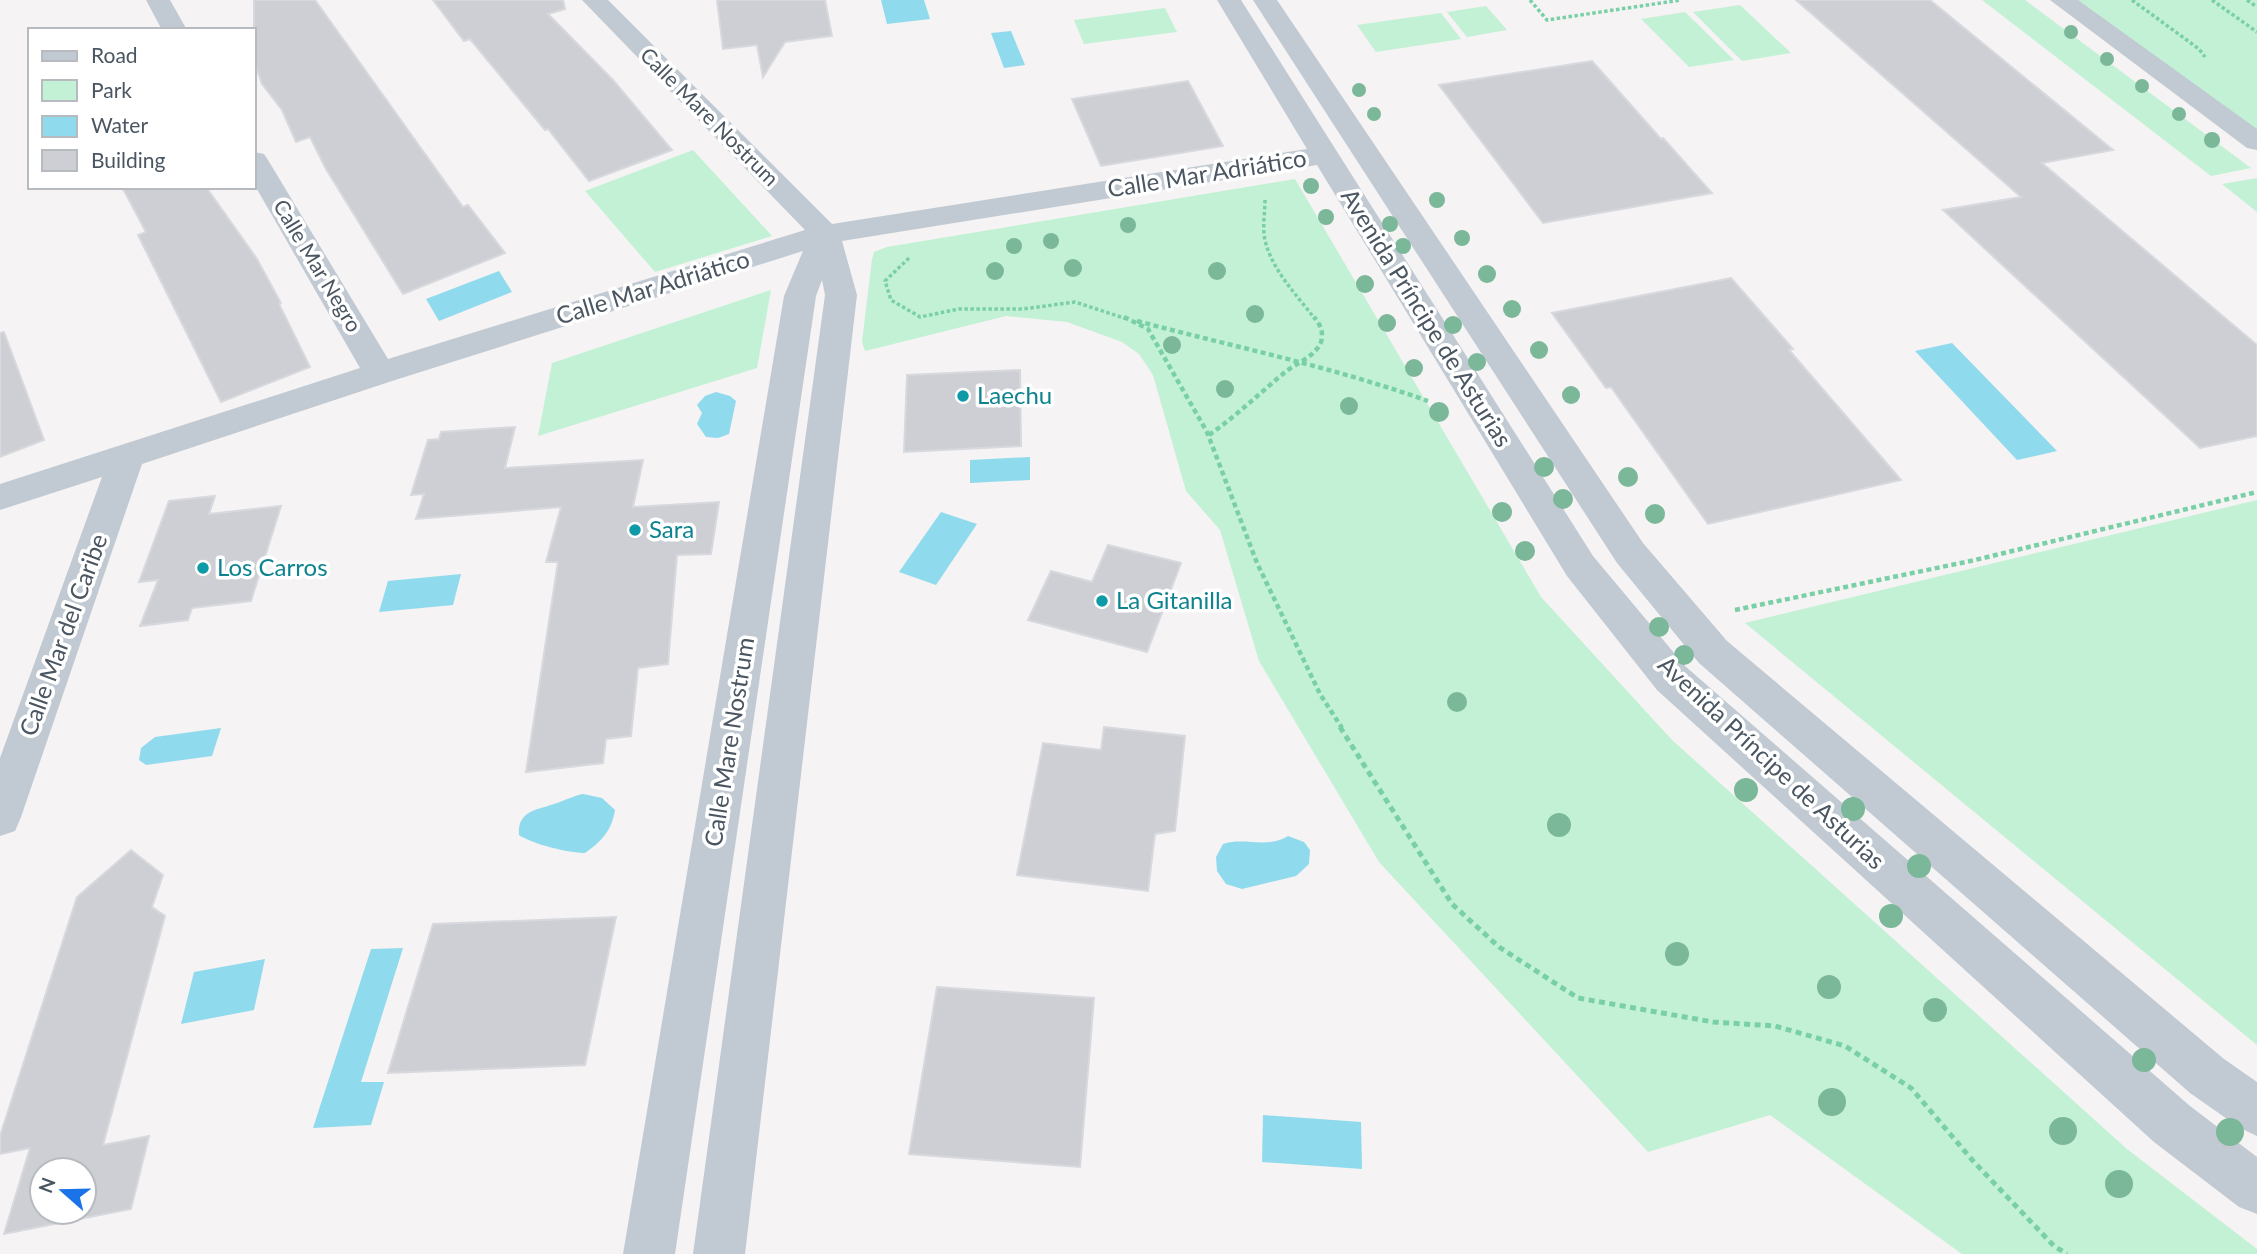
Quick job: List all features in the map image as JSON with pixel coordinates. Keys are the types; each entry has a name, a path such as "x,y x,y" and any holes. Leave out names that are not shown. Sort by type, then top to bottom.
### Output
{"street":[{"path":"158,0 175,28"},
{"name":"Calle Mare Nostrum","path":"594,0 825,234 841,295 719,1254"},
{"name":"Avenida Príncipe de Asturias","path":"1229,0 1580,566 1671,678 2172,1124 2257,1189"},
{"name":"Avenida Príncipe de Asturias","path":"1265,0 1630,554 1713,652 2207,1076 2257,1111"},
{"path":"2063,0 2257,142"},
{"name":"Calle Mar Adriático","path":"0,497 380,373 825,234 1325,155"},
{"name":"Calle Mar Negro","path":"256,163 380,373"},
{"name":"Calle Mare Nostrum","path":"649,1254 800,296 825,234"},
{"name":"Calle Mar del Caribe","path":"0,817 128,454"}],"path":[{"path":"1530,0 1547,20 1681,0"},
{"path":"2212,0 2257,32"},
{"path":"2247,0 2257,7"},
{"path":"1209,435 1241,412 1265,387 1313,353 1321,341 1321,326 1282,277 1272,259 1263,220 1266,193"},
{"path":"918,252 899,265 885,281 891,300 920,317 959,309 1023,309 1075,302 1129,320 1381,383 1428,401"},
{"path":"1129,320 1148,329 1209,435 1257,563 1320,694 1452,904 1499,947 1578,998 1713,1022 1776,1026 1845,1046 1911,1088 1974,1163 2054,1246 2067,1254"},
{"path":"1725,614 1759,603 1975,560 2257,492"}],"green space":[{"path":"1982,0 2025,0 2251,168 2211,176"},
{"path":"2075,0 2257,0 2257,132"},
{"path":"1740,5 1791,53 1742,61 1693,12"},
{"path":"1486,6 1507,30 1467,37 1447,12"},
{"path":"1165,8 1177,32 1084,44 1074,20"},
{"path":"1685,12 1734,60 1689,67 1641,19"},
{"path":"1441,13 1461,39 1376,52 1357,25"},
{"path":"693,150 772,236 655,272 585,191"},
{"path":"2257,178 2257,212 2222,184"},
{"path":"1295,179 1541,597 1672,740 2127,1149 2257,1249 2257,1254 1962,1254 1770,1115 1648,1152 1379,862 1259,661 1220,530 1186,491 1153,375 1139,354 1122,342 1067,322 1006,316 865,351 862,342 874,252 887,247"},
{"path":"771,290 757,368 538,436 552,363"},
{"path":"2257,500 2257,1045 1745,623"}],"water":[{"path":"881,0 924,0 930,19 887,24"},
{"path":"1011,31 1025,65 1004,68 991,33"},
{"path":"499,271 512,292 439,321 426,299"},
{"path":"1952,343 2057,451 2017,460 1915,351"},
{"path":"716,392 736,401 729,434 718,438 706,437 697,424 702,413 697,405 705,396"},
{"path":"1030,457 1030,480 970,483 970,460"},
{"path":"941,512 977,524 936,585 899,572"},
{"path":"461,574 453,605 379,612 388,581"},
{"path":"221,728 212,756 146,765 139,760 141,748 155,737"},
{"path":"583,794 602,798 615,810 605,834 585,853 551,847 519,835 521,820 530,812"},
{"path":"1288,836 1304,842 1310,850 1309,864 1296,876 1242,889 1226,884 1217,871 1216,857 1223,844 1272,842"},
{"path":"403,948 361,1082 384,1082 371,1125 313,1128 371,949"},
{"path":"265,959 254,1010 181,1024 194,972"},
{"path":"1263,1115 1361,1122 1362,1169 1262,1162"}],"building":[{"path":"254,0 315,0 463,207 468,205 505,253 403,294 326,169 310,137 296,142 282,110 262,84 256,67"},
{"path":"433,0 563,0 565,9 548,14 613,80 672,150 589,181 470,39 464,41"},
{"path":"717,0 825,0 832,36 785,42 763,77 757,45 723,49"},
{"path":"1796,0 1930,0 2113,150 2042,163 2257,345 2257,436 2200,448 1943,210 2021,197"},
{"path":"1592,61 1712,193 1543,223 1439,85"},
{"path":"1188,81 1223,146 1101,166 1072,99"},
{"path":"123,189 207,189 257,259 281,303 279,304 310,367 221,402 138,235 146,232"},
{"path":"1731,278 1901,480 1708,524 1611,387 1606,388 1552,313"},
{"path":"4,332 44,440 0,457 0,333"},
{"name":"Laechu","path":"1020,370 1021,446 904,452 907,375"},
{"path":"515,427 505,468 643,460 633,507 719,502 711,554 677,555 668,664 638,668 631,736 606,739 603,763 526,772 558,562 546,562 561,507 416,519 424,494 411,495 428,440 439,439 441,432"},
{"name":"Los Carros","path":"215,496 209,514 281,506 251,601 192,608 188,620 140,626 158,580 139,582 169,501"},
{"name":"La Gitanilla","path":"1108,545 1181,563 1147,652 1028,620 1051,571 1092,582"},
{"path":"1104,727 1185,736 1175,831 1155,834 1148,891 1017,875 1043,743 1101,750"},
{"path":"131,850 163,875 152,907 165,916 103,1145 149,1136 131,1209 98,1215 98,1156 28,1156 28,1226 45,1226 4,1234 30,1148 0,1154 0,1136 77,897"},
{"path":"616,917 585,1065 388,1073 433,924"},
{"path":"937,987 1094,998 1080,1167 909,1154"}],"place":[{"name":"Laechu","path":"963,396"},
{"name":"Sara","path":"635,530"},
{"name":"Los Carros","path":"203,568"},
{"name":"La Gitanilla","path":"1102,601"}]}
